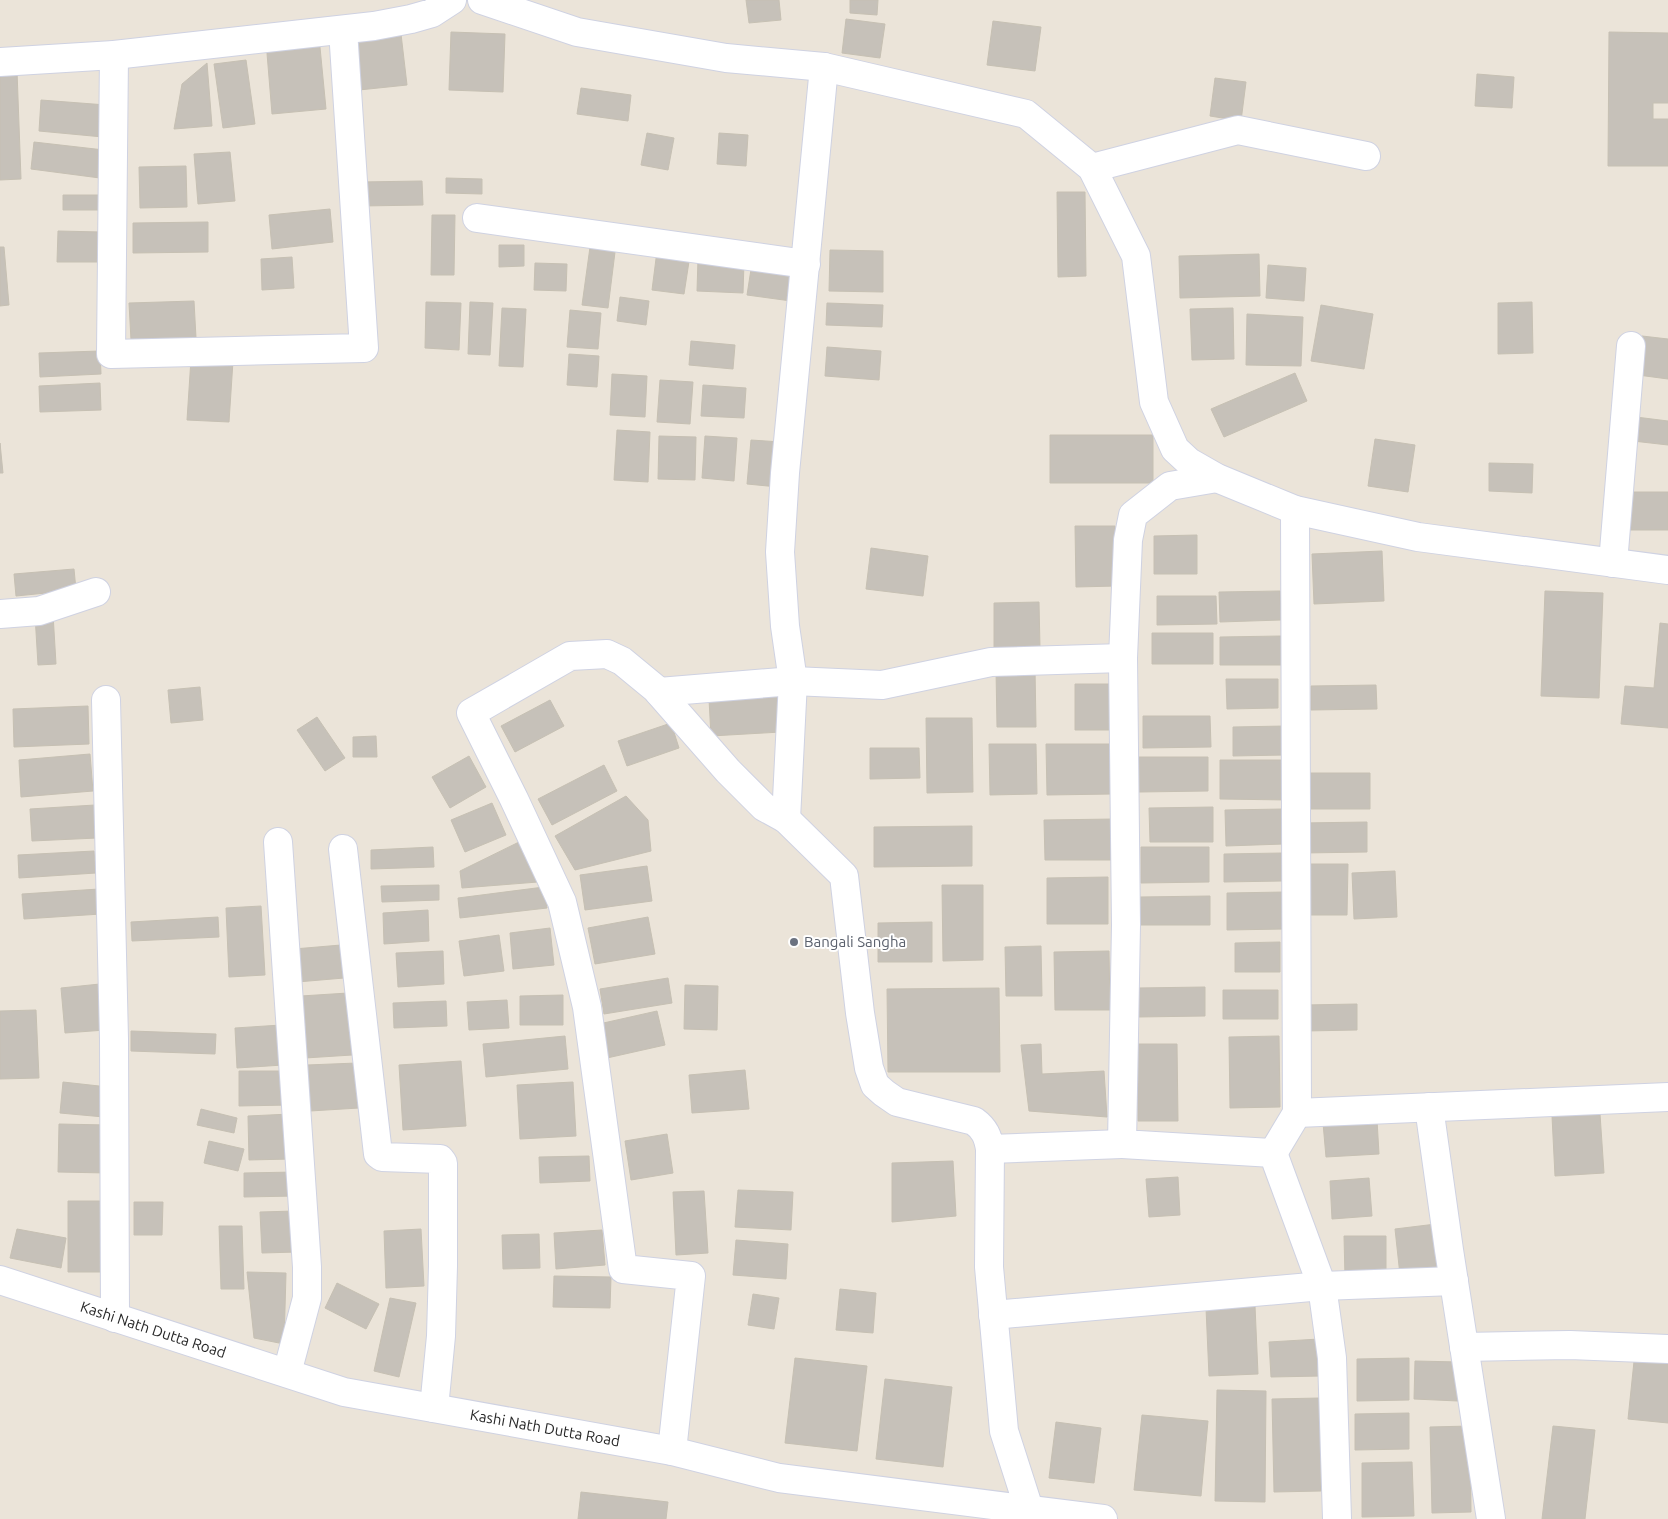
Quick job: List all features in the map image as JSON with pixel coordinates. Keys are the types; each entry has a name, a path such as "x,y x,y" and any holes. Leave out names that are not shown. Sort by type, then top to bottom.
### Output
{"street":[{"path":"0,62 114,55 343,30 411,19 432,13 452,0"},
{"path":"482,0 577,32 726,58 824,67 1026,114 1092,168 1136,256 1154,402 1175,449 1188,462 1217,478 1295,510 1418,536 1668,570"},
{"path":"114,55 111,354 364,348 343,30"},
{"path":"786,819 793,681 785,626 780,552 785,473 824,67"},
{"path":"1092,168 1238,130 1366,156"},
{"path":"477,218 806,264"},
{"path":"1613,563 1631,346"},
{"path":"1122,1144 1126,925 1123,658 1128,540 1132,515 1170,486 1217,478"},
{"path":"1273,1153 1297,1113 1295,510"},
{"path":"0,614 39,611 96,592"},
{"path":"672,1451 691,1276 623,1269 587,1007 562,902 514,798 471,713 570,656 608,654 622,661 659,692 728,771 764,807 786,819 844,876 860,1013 869,1068 875,1085 884,1094 897,1102 974,1121 982,1127 988,1137 990,1149 989,1267 1004,1431 1030,1509"},
{"path":"659,692 793,681 882,685 991,662 1123,658"},
{"path":"106,700 114,1029 115,1318"},
{"path":"278,842 308,1267 307,1298 287,1373"},
{"path":"343,849 378,1154 382,1157 440,1159 443,1163 441,1336 434,1408"},
{"path":"1297,1113 1668,1097"},
{"path":"1429,1107 1491,1519"},
{"path":"990,1149 1122,1144 1273,1153"},
{"path":"1273,1153 1322,1286 1332,1358 1338,1519"},
{"name":"Kashi Nath Dutta Road","path":"0,1280 344,1392 672,1451 779,1478 1103,1519"},
{"path":"993,1315 1322,1286 1454,1281"},
{"path":"1464,1347 1570,1345 1668,1349"}],"building":[{"path":"746,0 779,0 781,20 749,23"},
{"path":"850,0 878,0 877,15 850,13"},
{"path":"846,19 885,24 880,58 842,53"},
{"path":"993,21 1041,27 1035,71 987,65"},
{"path":"451,32 505,34 503,92 449,90"},
{"path":"1609,32 1668,33 1668,103 1653,103 1653,119 1668,119 1668,166 1608,166"},
{"path":"401,34 407,85 359,90 353,39"},
{"path":"319,37 326,109 272,114 266,41"},
{"path":"246,60 255,124 223,128 214,64"},
{"path":"207,63 212,126 174,129 182,84"},
{"path":"0,71 17,71 21,179 0,180"},
{"path":"1477,74 1514,77 1512,108 1475,106"},
{"path":"1215,78 1246,82 1241,121 1210,116"},
{"path":"581,88 631,95 628,121 577,114"},
{"path":"41,100 106,105 103,137 39,131"},
{"path":"647,133 674,138 668,170 641,165"},
{"path":"719,133 748,135 746,166 717,164"},
{"path":"34,142 104,150 100,178 31,169"},
{"path":"230,152 235,201 198,204 194,154"},
{"path":"186,166 187,207 140,208 139,167"},
{"path":"446,178 482,179 482,194 446,193"},
{"path":"422,181 423,205 361,206 361,182"},
{"path":"1057,192 1085,192 1086,276 1058,277"},
{"path":"63,195 104,195 104,210 63,210"},
{"path":"330,209 333,242 272,249 269,215"},
{"path":"432,215 455,215 454,275 431,275"},
{"path":"208,222 208,252 133,253 133,223"},
{"path":"58,231 101,232 101,262 57,262"},
{"path":"591,240 616,244 608,308 582,305"},
{"path":"499,245 524,245 524,266 499,267"},
{"path":"0,247 4,247 9,305 0,306"},
{"path":"830,250 883,251 883,292 829,291"},
{"path":"657,251 690,255 684,294 652,290"},
{"path":"1259,254 1260,296 1180,298 1179,256"},
{"path":"292,257 294,288 262,290 261,259"},
{"path":"698,259 744,262 743,293 697,291"},
{"path":"535,263 567,264 566,291 534,290"},
{"path":"752,263 796,269 791,301 747,295"},
{"path":"1268,265 1306,268 1304,301 1266,298"},
{"path":"620,297 649,301 646,325 617,321"},
{"path":"194,301 196,338 131,340 129,303"},
{"path":"426,302 461,303 459,350 425,348"},
{"path":"470,302 493,303 490,355 468,354"},
{"path":"1532,302 1533,353 1498,354 1498,303"},
{"path":"827,303 883,305 882,327 826,325"},
{"path":"1321,305 1373,314 1364,369 1311,361"},
{"path":"502,308 526,309 523,367 499,366"},
{"path":"1233,308 1234,359 1192,360 1190,309"},
{"path":"570,310 601,313 598,349 567,347"},
{"path":"1247,314 1303,317 1301,366 1246,365"},
{"path":"1642,336 1668,339 1668,379 1638,375"},
{"path":"691,341 735,345 733,369 689,365"},
{"path":"827,347 881,351 879,380 825,376"},
{"path":"100,351 101,374 40,377 39,353"},
{"path":"569,354 599,356 597,387 567,385"},
{"path":"191,359 233,361 229,422 187,420"},
{"path":"1295,373 1307,401 1224,437 1211,409"},
{"path":"612,374 647,376 645,417 610,415"},
{"path":"660,380 693,382 690,424 657,422"},
{"path":"100,383 101,410 40,412 39,386"},
{"path":"703,385 746,388 744,418 701,416"},
{"path":"1636,417 1668,421 1668,445 1633,441"},
{"path":"617,430 650,432 648,482 614,480"},
{"path":"1050,435 1153,435 1153,483 1050,483"},
{"path":"659,436 696,437 695,480 658,479"},
{"path":"705,436 737,438 734,481 702,478"},
{"path":"1375,439 1415,445 1408,492 1368,486"},
{"path":"751,440 781,442 778,487 747,484"},
{"path":"0,443 3,473 0,473"},
{"path":"1489,463 1533,464 1532,493 1489,491"},
{"path":"1627,492 1668,492 1668,530 1627,530"},
{"path":"1075,526 1115,526 1116,586 1076,587"},
{"path":"1197,535 1197,574 1154,574 1154,536"},
{"path":"871,548 928,556 923,596 866,589"},
{"path":"1382,551 1384,601 1314,604 1312,554"},
{"path":"74,569 76,590 16,596 14,574"},
{"path":"1280,591 1281,620 1220,622 1219,592"},
{"path":"1545,591 1603,593 1599,698 1541,696"},
{"path":"1157,596 1216,596 1217,624 1157,625"},
{"path":"1039,602 1040,649 994,650 994,603"},
{"path":"53,614 56,664 38,665 35,615"},
{"path":"1660,623 1668,624 1668,728 1621,724 1625,686 1654,688"},
{"path":"1152,633 1213,633 1213,664 1152,664"},
{"path":"1281,636 1281,665 1220,665 1220,637"},
{"path":"996,669 1035,669 1036,727 997,727"},
{"path":"1226,679 1278,679 1278,708 1227,709"},
{"path":"1075,684 1109,684 1109,730 1075,730"},
{"path":"1376,685 1377,709 1311,710 1311,686"},
{"path":"200,687 203,720 171,723 168,690"},
{"path":"779,695 781,732 711,736 709,699"},
{"path":"550,700 564,726 515,752 501,726"},
{"path":"88,706 89,744 14,747 13,709"},
{"path":"1143,716 1210,716 1211,747 1143,748"},
{"path":"317,717 345,758 325,771 297,730"},
{"path":"926,718 972,718 973,792 927,793"},
{"path":"671,723 679,748 627,766 618,741"},
{"path":"1285,726 1285,755 1233,756 1233,727"},
{"path":"376,736 377,757 353,757 353,737"},
{"path":"989,744 1036,744 1037,794 990,795"},
{"path":"1046,744 1111,744 1112,794 1047,795"},
{"path":"870,748 919,748 920,778 870,779"},
{"path":"90,754 93,791 21,797 19,760"},
{"path":"469,756 486,787 450,808 432,777"},
{"path":"1139,757 1208,757 1208,791 1139,792"},
{"path":"1220,760 1287,760 1287,800 1220,799"},
{"path":"604,765 617,791 552,825 538,799"},
{"path":"1309,773 1370,773 1370,809 1309,809"},
{"path":"626,796 648,820 651,851 575,870 555,836"},
{"path":"492,803 506,835 465,852 451,820"},
{"path":"95,805 97,838 32,841 30,809"},
{"path":"1213,807 1213,842 1150,842 1149,808"},
{"path":"1283,809 1284,844 1226,846 1225,810"},
{"path":"1115,819 1115,860 1045,860 1044,820"},
{"path":"1367,822 1367,852 1303,853 1302,823"},
{"path":"972,826 972,866 874,867 874,827"},
{"path":"519,842 538,882 462,888 460,871"},
{"path":"433,847 434,867 371,869 371,850"},
{"path":"1141,847 1209,847 1209,882 1141,883"},
{"path":"94,851 96,873 19,878 18,855"},
{"path":"1282,853 1282,881 1224,882 1224,854"},
{"path":"1303,864 1348,864 1347,915 1301,915"},
{"path":"647,866 652,901 585,910 580,875"},
{"path":"1395,871 1397,917 1354,919 1352,873"},
{"path":"1108,877 1108,924 1047,924 1047,878"},
{"path":"439,885 439,900 382,902 381,886"},
{"path":"942,885 983,885 983,960 943,961"},
{"path":"544,887 547,908 460,918 458,898"},
{"path":"99,889 101,914 24,919 22,894"},
{"path":"1285,892 1285,929 1227,930 1227,893"},
{"path":"1210,896 1210,925 1140,925 1140,897"},
{"path":"261,906 265,975 229,977 226,908"},
{"path":"428,910 429,941 384,944 383,913"},
{"path":"218,917 219,937 132,941 131,922"},
{"path":"648,917 655,954 595,964 588,928"},
{"path":"932,922 932,962 878,962 878,923"},
{"path":"550,928 554,965 513,969 510,933"},
{"path":"499,935 504,971 464,976 459,941"},
{"path":"1280,942 1280,972 1235,972 1235,943"},
{"path":"341,945 344,978 297,982 294,949"},
{"path":"1041,946 1042,996 1006,996 1005,947"},
{"path":"443,951 444,984 398,987 396,953"},
{"path":"1109,951 1110,1010 1055,1010 1054,952"},
{"path":"668,978 672,1003 604,1014 600,989"},
{"path":"100,984 105,1030 65,1033 61,988"},
{"path":"685,985 718,986 717,1030 684,1029"},
{"path":"1205,987 1205,1016 1138,1017 1138,988"},
{"path":"999,988 1000,1072 888,1072 887,989"},
{"path":"1223,990 1278,990 1278,1019 1223,1019"},
{"path":"348,993 352,1055 305,1058 301,996"},
{"path":"563,995 563,1025 520,1025 520,996"},
{"path":"507,1000 509,1028 469,1030 467,1002"},
{"path":"446,1001 447,1026 394,1028 393,1003"},
{"path":"1357,1004 1357,1030 1305,1031 1305,1005"},
{"path":"36,1010 39,1078 0,1079 0,1011"},
{"path":"657,1011 665,1045 607,1058 599,1024"},
{"path":"281,1025 283,1065 237,1068 235,1028"},
{"path":"131,1031 216,1034 215,1054 131,1051"},
{"path":"565,1036 568,1069 486,1077 483,1044"},
{"path":"1279,1036 1280,1107 1230,1108 1229,1037"},
{"path":"1041,1044 1042,1074 1104,1071 1107,1117 1029,1111 1021,1045"},
{"path":"1137,1044 1177,1044 1178,1121 1138,1121"},
{"path":"461,1061 466,1126 403,1130 399,1065"},
{"path":"357,1063 359,1108 310,1111 307,1065"},
{"path":"745,1070 749,1109 692,1113 689,1075"},
{"path":"239,1071 289,1071 289,1105 239,1106"},
{"path":"63,1082 108,1087 104,1117 60,1113"},
{"path":"573,1082 576,1136 520,1139 517,1085"},
{"path":"201,1109 237,1118 234,1133 197,1125"},
{"path":"290,1114 291,1159 249,1160 248,1116"},
{"path":"1600,1114 1604,1173 1555,1176 1552,1116"},
{"path":"1377,1120 1379,1154 1326,1157 1323,1123"},
{"path":"59,1124 107,1125 107,1173 58,1172"},
{"path":"667,1134 673,1173 631,1180 625,1141"},
{"path":"209,1141 244,1149 238,1171 204,1163"},
{"path":"589,1156 590,1181 540,1183 539,1157"},
{"path":"953,1161 956,1216 892,1222 892,1163"},
{"path":"295,1172 296,1196 244,1197 244,1173"},
{"path":"1178,1177 1180,1215 1149,1217 1146,1179"},
{"path":"1369,1178 1372,1216 1332,1219 1330,1181"},
{"path":"738,1190 793,1192 791,1230 735,1227"},
{"path":"704,1191 708,1253 676,1255 673,1192"},
{"path":"68,1201 103,1201 103,1272 68,1272"},
{"path":"134,1202 163,1202 162,1235 134,1235"},
{"path":"295,1211 297,1252 262,1253 260,1212"},
{"path":"1436,1224 1442,1270 1400,1275 1395,1229"},
{"path":"219,1226 242,1226 244,1289 221,1289"},
{"path":"17,1229 66,1238 61,1268 10,1258"},
{"path":"421,1229 424,1286 386,1288 384,1231"},
{"path":"602,1230 605,1265 556,1269 554,1233"},
{"path":"539,1234 540,1268 503,1269 502,1235"},
{"path":"1344,1236 1386,1236 1386,1277 1345,1277"},
{"path":"736,1240 788,1244 786,1279 733,1275"},
{"path":"247,1272 286,1273 284,1344 254,1338"},
{"path":"554,1276 611,1277 610,1308 553,1307"},
{"path":"337,1283 379,1304 366,1329 325,1308"},
{"path":"840,1289 876,1293 873,1333 836,1330"},
{"path":"753,1294 779,1298 774,1329 748,1325"},
{"path":"390,1298 416,1303 399,1377 374,1371"},
{"path":"1255,1306 1258,1374 1209,1376 1206,1308"},
{"path":"1319,1339 1321,1376 1271,1377 1269,1342"},
{"path":"1635,1352 1668,1355 1668,1423 1628,1419"},
{"path":"795,1358 867,1366 857,1451 785,1443"},
{"path":"1409,1358 1409,1400 1357,1401 1357,1359"},
{"path":"1415,1361 1459,1362 1458,1401 1414,1399"},
{"path":"885,1379 952,1387 943,1467 876,1459"},
{"path":"1217,1390 1266,1391 1265,1502 1215,1501"},
{"path":"1320,1398 1321,1491 1274,1492 1272,1399"},
{"path":"1409,1413 1409,1449 1355,1450 1355,1414"},
{"path":"1142,1415 1208,1421 1201,1496 1134,1490"},
{"path":"1056,1422 1101,1428 1094,1483 1049,1478"},
{"path":"1470,1426 1471,1512 1432,1513 1430,1427"},
{"path":"1553,1426 1595,1430 1585,1519 1542,1519"},
{"path":"1412,1462 1414,1516 1362,1517 1362,1463"},
{"path":"581,1492 668,1502 666,1519 578,1519"}],"place":[{"name":"Bangali Sangha","path":"794,942"}]}
